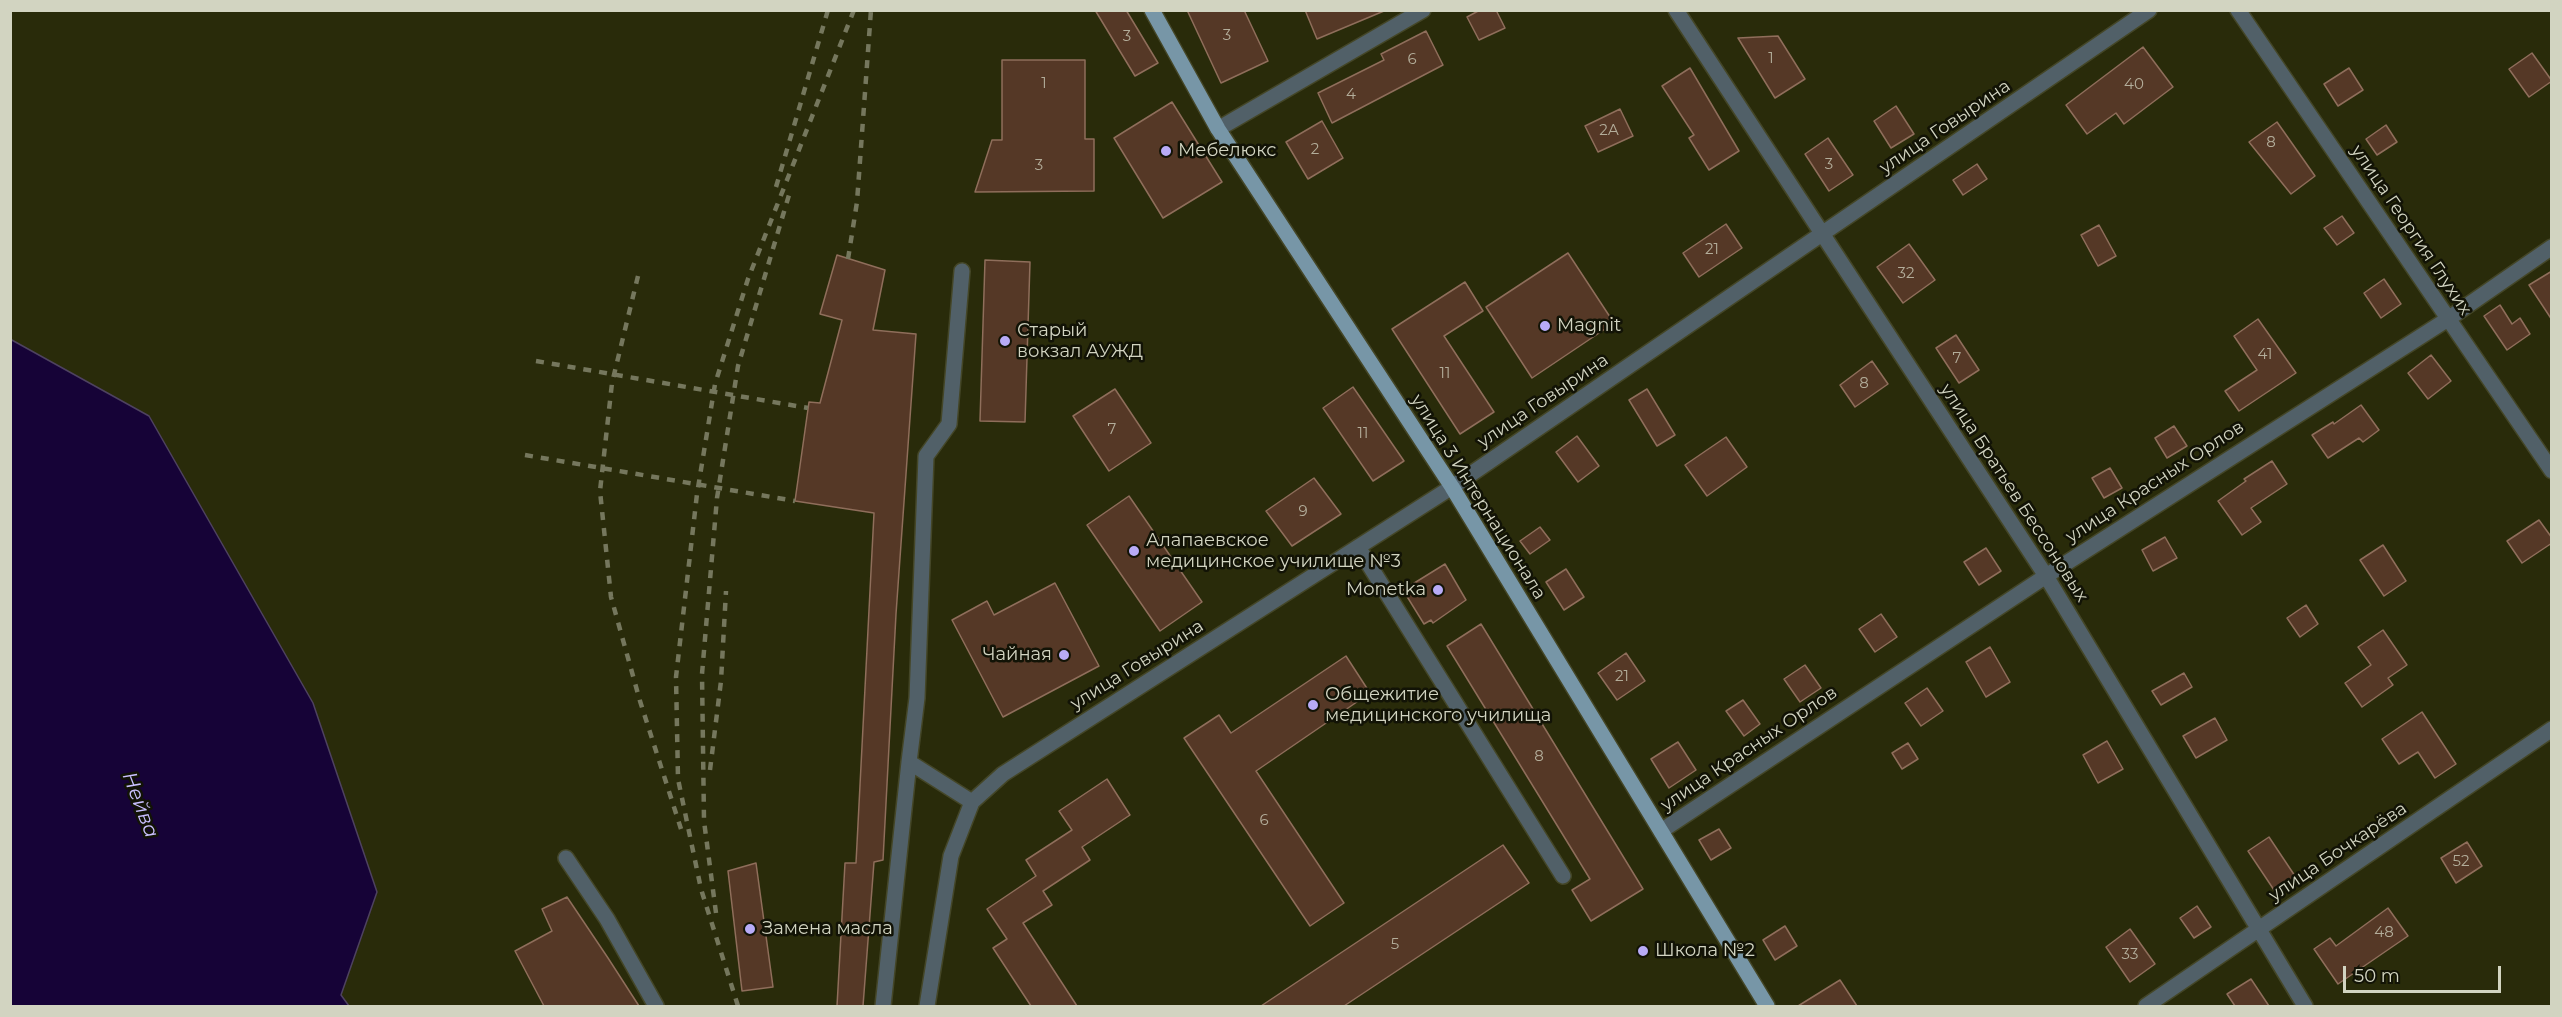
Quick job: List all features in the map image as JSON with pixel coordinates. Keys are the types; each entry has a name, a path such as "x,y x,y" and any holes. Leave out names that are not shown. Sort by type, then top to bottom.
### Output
{"main road":[{"name":"улица 3 Интернационала","path":"1152,10 1218,129 1452,487 1767,1006"}],"street":[{"path":"1218,129 1423,10"},
{"name":"улица Братьев Бессоновых","path":"1676,10 2046,576 2305,1006"},
{"name":"улица Говырина","path":"927,1006 951,856 972,802 1003,774 1452,487 2150,10"},
{"name":"улица Георгия Глухих","path":"2238,10 2552,471"},
{"name":"улица Красных Орлов","path":"1661,831 2046,576 2448,319 2552,247"},
{"path":"883,1006 917,698 926,456 949,424 962,271"},
{"path":"1358,547 1563,876"},
{"name":"улица Бочкарёва","path":"2146,1006 2552,729"},
{"path":"909,762 972,802"},
{"path":"566,858 607,919 656,1006"}],"water":[{"name":"Нейва","path":"10,339 149,416 313,703 377,892 341,995 349,1006 11,1006"}],"building":[{"path":"1095,10 1126,10 1158,63 1135,76"},
{"path":"1187,10 1244,10 1268,61 1221,83"},
{"path":"1305,10 1384,10 1384,11 1317,39"},
{"path":"1480,10 1496,10 1505,28 1479,40 1467,17"},
{"path":"1426,31 1443,65 1332,123 1318,93 1384,60 1381,54"},
{"path":"1778,36 1805,79 1775,98 1738,38"},
{"path":"2143,47 2173,87 2124,124 2116,113 2087,134 2066,105"},
{"path":"2532,53 2552,81 2529,97 2509,69"},
{"path":"1002,60 1085,60 1085,139 1094,139 1094,191 975,192 992,140 1002,140"},
{"path":"1690,68 1739,151 1709,170 1689,138 1694,135 1662,86"},
{"path":"2349,68 2363,90 2338,106 2324,84"},
{"path":"1172,102 1222,182 1163,218 1114,138"},
{"path":"1896,106 1914,134 1891,148 1874,121"},
{"path":"1620,109 1633,136 1598,152 1585,126"},
{"path":"1322,121 1343,158 1308,179 1286,142"},
{"path":"2277,122 2315,176 2291,194 2249,142"},
{"path":"2386,125 2397,142 2377,155 2366,139"},
{"path":"1828,138 1853,175 1829,191 1805,154"},
{"path":"1977,164 1987,179 1963,195 1953,180"},
{"path":"2342,216 2354,233 2337,245 2324,228"},
{"path":"1726,224 1742,248 1699,277 1683,253"},
{"path":"2099,225 2116,256 2098,266 2081,235"},
{"path":"1909,244 1935,280 1903,303 1877,267"},
{"path":"1568,253 1614,323 1532,378 1486,307"},
{"path":"837,255 885,270 873,330 916,334 896,614 883,860 874,862 863,1006 837,1006 845,863 856,863 874,513 795,501 809,402 820,403 842,320 820,314"},
{"name":"Старый вокзал АУЖД","path":"985,260 1030,262 1025,422 980,421"},
{"path":"2552,271 2552,320 2529,285"},
{"path":"2384,279 2401,304 2381,318 2364,293"},
{"path":"1465,282 1483,311 1444,336 1494,412 1460,434 1392,329"},
{"path":"2500,305 2512,324 2520,318 2530,334 2507,350 2484,316"},
{"path":"2258,319 2296,373 2239,411 2225,391 2257,370 2234,336"},
{"path":"1956,335 1979,370 1959,383 1936,348"},
{"path":"2431,355 2451,381 2428,399 2408,373"},
{"path":"1872,361 1888,384 1855,407 1840,385"},
{"path":"1353,387 1404,461 1373,481 1323,408"},
{"path":"1115,389 1151,443 1109,471 1073,416"},
{"path":"1647,389 1675,435 1657,446 1629,400"},
{"path":"2361,405 2379,430 2363,442 2359,438 2328,458 2312,435 2333,422 2334,424"},
{"path":"2174,426 2187,446 2167,458 2155,438"},
{"path":"1577,436 1599,466 1578,482 1556,452"},
{"path":"1726,437 1747,467 1707,496 1685,465"},
{"path":"2272,461 2287,484 2251,508 2261,522 2242,535 2218,501 2246,481 2244,479"},
{"path":"2110,468 2122,488 2104,498 2092,478"},
{"path":"1314,478 1341,514 1292,546 1266,511"},
{"path":"1129,496 1202,602 1160,631 1087,525"},
{"path":"2539,520 2552,538 2552,543 2522,563 2507,541"},
{"path":"1540,527 1550,540 1530,554 1520,541"},
{"path":"2165,537 2177,558 2153,571 2142,550"},
{"path":"2383,545 2406,581 2384,596 2360,560"},
{"path":"1986,548 2001,571 1979,585 1964,562"},
{"path":"1445,564 1466,600 1433,623 1431,620 1424,624 1403,590"},
{"path":"1566,569 1584,597 1564,610 1546,582"},
{"path":"1055,583 1099,666 1003,717 952,620 987,601 994,615"},
{"path":"2306,605 2318,624 2300,637 2287,618"},
{"path":"1881,614 1897,637 1875,652 1859,629"},
{"path":"1481,624 1643,889 1591,921 1572,890 1590,879 1447,646"},
{"path":"2383,630 2407,665 2388,678 2393,685 2362,707 2345,683 2371,665 2358,647"},
{"path":"1990,647 2010,682 1986,697 1966,662"},
{"path":"1626,653 1645,681 1617,700 1598,673"},
{"path":"1346,656 1370,693 1256,771 1344,903 1310,926 1184,738 1219,715 1231,733"},
{"path":"1805,665 1821,688 1800,702 1784,679"},
{"path":"2184,673 2192,687 2161,705 2152,691"},
{"path":"1927,688 1943,711 1921,726 1905,703"},
{"path":"1743,700 1760,724 1744,736 1726,711"},
{"path":"2422,712 2456,764 2435,778 2418,752 2399,764 2382,739"},
{"path":"2215,718 2227,740 2196,758 2183,736"},
{"path":"2107,741 2123,769 2098,783 2083,755"},
{"path":"1678,742 1696,770 1669,788 1651,759"},
{"path":"1908,743 1918,759 1902,769 1892,753"},
{"path":"1107,779 1130,815 1082,847 1090,860 1043,891 1052,905 1023,923 1077,1006 1031,1006 993,948 1007,939 987,909 1036,876 1026,860 1072,830 1059,811"},
{"path":"1719,829 1731,848 1711,860 1699,840"},
{"path":"2269,837 2297,879 2276,893 2248,851"},
{"path":"2467,842 2482,866 2456,883 2441,858"},
{"path":"1503,845 1529,883 1344,1006 1261,1006"},
{"name":"Замена масла","path":"756,863 773,987 742,991 728,871"},
{"path":"567,897 639,1006 544,1006 515,951 552,931 542,909"},
{"path":"2197,906 2211,927 2194,938 2180,918"},
{"path":"2388,908 2408,936 2338,984 2314,949 2330,938 2336,946"},
{"path":"1785,926 1797,946 1775,960 1763,940"},
{"path":"2130,929 2155,964 2130,982 2106,947"},
{"path":"2251,979 2269,1006 2235,1006 2227,994"},
{"path":"1840,980 1857,1006 1798,1006"}],"railway":[{"path":"776,187 828,10"},
{"path":"738,1006 701,889 678,779 676,677 697,494 715,384 748,279 854,10"},
{"path":"848,259 857,202 871,10"},
{"path":"716,913 704,821 702,674 717,498 738,366 789,195"},
{"path":"638,276 612,383 600,491 611,597 640,701 681,829"},
{"path":"536,361 808,408"},
{"path":"525,455 795,501"},
{"path":"710,770 721,681 726,591"}],"place":[{"name":"Мебелюкс","path":"1166,151"},
{"name":"Magnit","path":"1545,326"},
{"name":"Старый вокзал АУЖД","path":"1005,341"},
{"name":"Алапаевское медицинское училище №3","path":"1134,551"},
{"name":"Monetka","path":"1438,590"},
{"name":"Чайная","path":"1064,655"},
{"name":"Общежитие медицинского училища","path":"1313,705"},
{"name":"Замена масла","path":"750,929"},
{"name":"Школа №2","path":"1643,951"}]}
